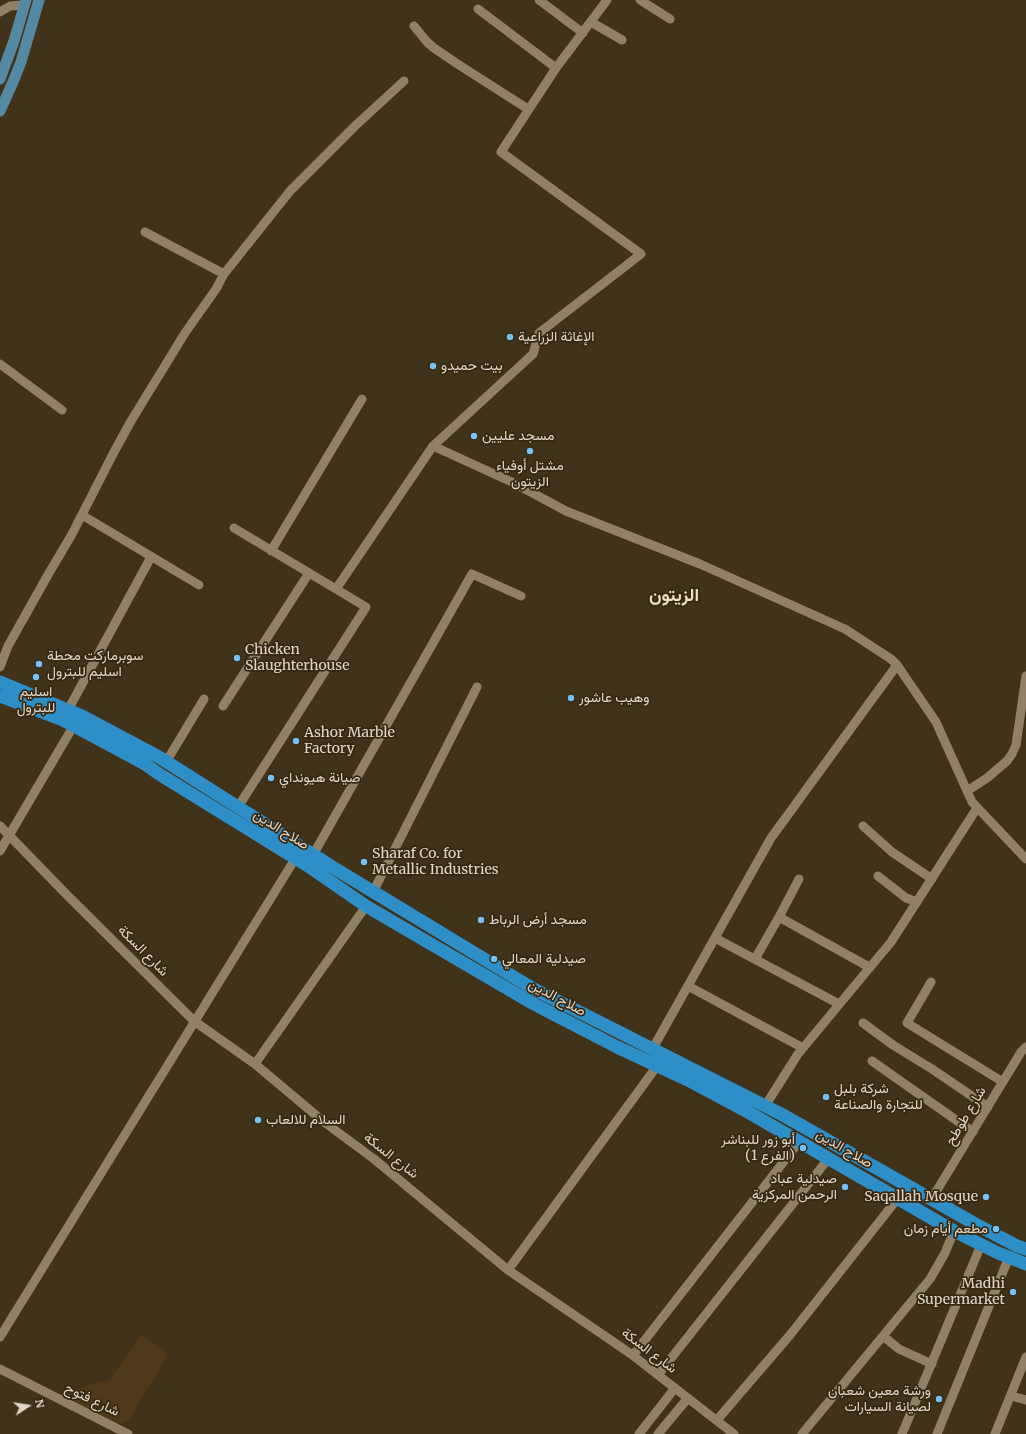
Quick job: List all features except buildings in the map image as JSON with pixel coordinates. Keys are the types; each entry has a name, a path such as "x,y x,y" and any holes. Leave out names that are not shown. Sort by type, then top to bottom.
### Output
{"highway":[{"name":"صلاح الدين","path":"0,682 82,716 166,762 313,855 532,988 765,1106 931,1200 1017,1246 1026,1249"},
{"name":"صلاح الدين","path":"0,696 74,725 145,764 308,866 366,906 532,1003 617,1047 688,1080 954,1231 981,1245 1026,1264"}],"main road":[{"path":"0,111 21,62 39,0"},
{"path":"0,79 14,41 25,3"}],"street":[{"path":"539,0 583,33"},
{"path":"336,589 433,446 533,354 539,333 641,254 501,152 556,68 607,0"},
{"path":"640,0 670,19"},
{"path":"0,12 10,6 25,3"},
{"path":"478,9 556,68"},
{"path":"591,22 622,40"},
{"path":"414,26 434,48 528,109"},
{"path":"0,666 8,646 82,515 131,421 185,333 216,289 224,274 290,191 354,126 404,81"},
{"path":"145,232 224,274"},
{"path":"0,364 62,410"},
{"path":"271,550 362,399"},
{"path":"433,446 514,483 566,511 700,564 845,630 891,659 897,665 936,722 972,802 1026,859"},
{"path":"82,515 199,585"},
{"path":"234,528 366,607 238,807"},
{"path":"68,710 151,557"},
{"path":"223,706 309,573"},
{"path":"313,855 472,574 520,596"},
{"path":"653,1048 771,838 897,665"},
{"path":"967,791 987,778 1007,761 1012,754 1016,744 1026,676"},
{"path":"373,892 477,687"},
{"path":"166,762 204,699"},
{"path":"0,851 74,725"},
{"path":"765,1106 803,1048 891,942 977,808"},
{"name":"شارع السكة","path":"0,826 194,1021 255,1064 324,1122 374,1159 508,1270 631,1354 717,1420 730,1433"},
{"path":"863,826 892,852 932,879"},
{"path":"0,1337 295,859"},
{"path":"878,876 906,898 917,902"},
{"path":"755,959 799,879"},
{"path":"255,1064 366,906"},
{"path":"779,917 869,967"},
{"path":"715,938 839,1004"},
{"path":"931,982 907,1023 1003,1082"},
{"path":"688,986 803,1048"},
{"path":"863,1023 893,1045 932,1069 988,1107"},
{"name":"شارع طوطح","path":"931,1200 1026,1047"},
{"path":"872,1061 973,1132"},
{"path":"508,1270 657,1066"},
{"path":"631,1354 634,1354 799,1142"},
{"path":"658,1375 828,1159"},
{"path":"717,1420 790,1335 898,1198"},
{"path":"802,1434 930,1279 946,1253 954,1231"},
{"path":"902,1434 981,1245"},
{"path":"937,1434 1009,1257"},
{"path":"883,1336 899,1349 932,1364"},
{"path":"995,1434 1026,1357"},
{"name":"شارع فتوح","path":"0,1369 128,1434"},
{"path":"639,1434 675,1388"},
{"path":"1011,1396 1026,1400"},
{"path":"658,1434 688,1398"}],"shaded area":[{"path":"141,1335 168,1354 129,1420 119,1424 56,1395 110,1379"}],"place":[{"name":"الإغاثة الزراعية","path":"510,337"},
{"name":"بيت حميدو","path":"433,366"},
{"name":"مسجد عليين","path":"474,436"},
{"name":"مشتل أوفياء الزيتون","path":"530,451"},
{"name":"Chicken Slaughterhouse","path":"237,658"},
{"name":"سوبرماركت محطة اسليم للبترول","path":"39,664"},
{"name":"اسليم للبترول","path":"36,677"},
{"name":"وهيب عاشور","path":"571,698"},
{"name":"Ashor Marble Factory","path":"296,741"},
{"name":"صيانة هيونداي","path":"271,778"},
{"name":"Sharaf Co. for Metallic Industries","path":"364,862"},
{"name":"مسجد أرض الرباط","path":"481,920"},
{"name":"صيدلية المعالي","path":"494,959"},
{"name":"شركة بلبل للتجارة والصناعة","path":"826,1097"},
{"name":"السلام للالعاب","path":"258,1120"},
{"name":"أبو زور للبناشر (الفرع 1)","path":"803,1148"},
{"name":"صيدلية عباد الرحمن المركزية","path":"845,1187"},
{"name":"Saqallah Mosque","path":"986,1197"},
{"name":"مطعم أيام زمان","path":"996,1229"},
{"name":"Madhi Supermarket","path":"1013,1292"},
{"name":"ورشة معين شعبان لصيانة السيارات","path":"939,1399"}],"district":[{"name":"الزيتون","path":"674,596"}]}
